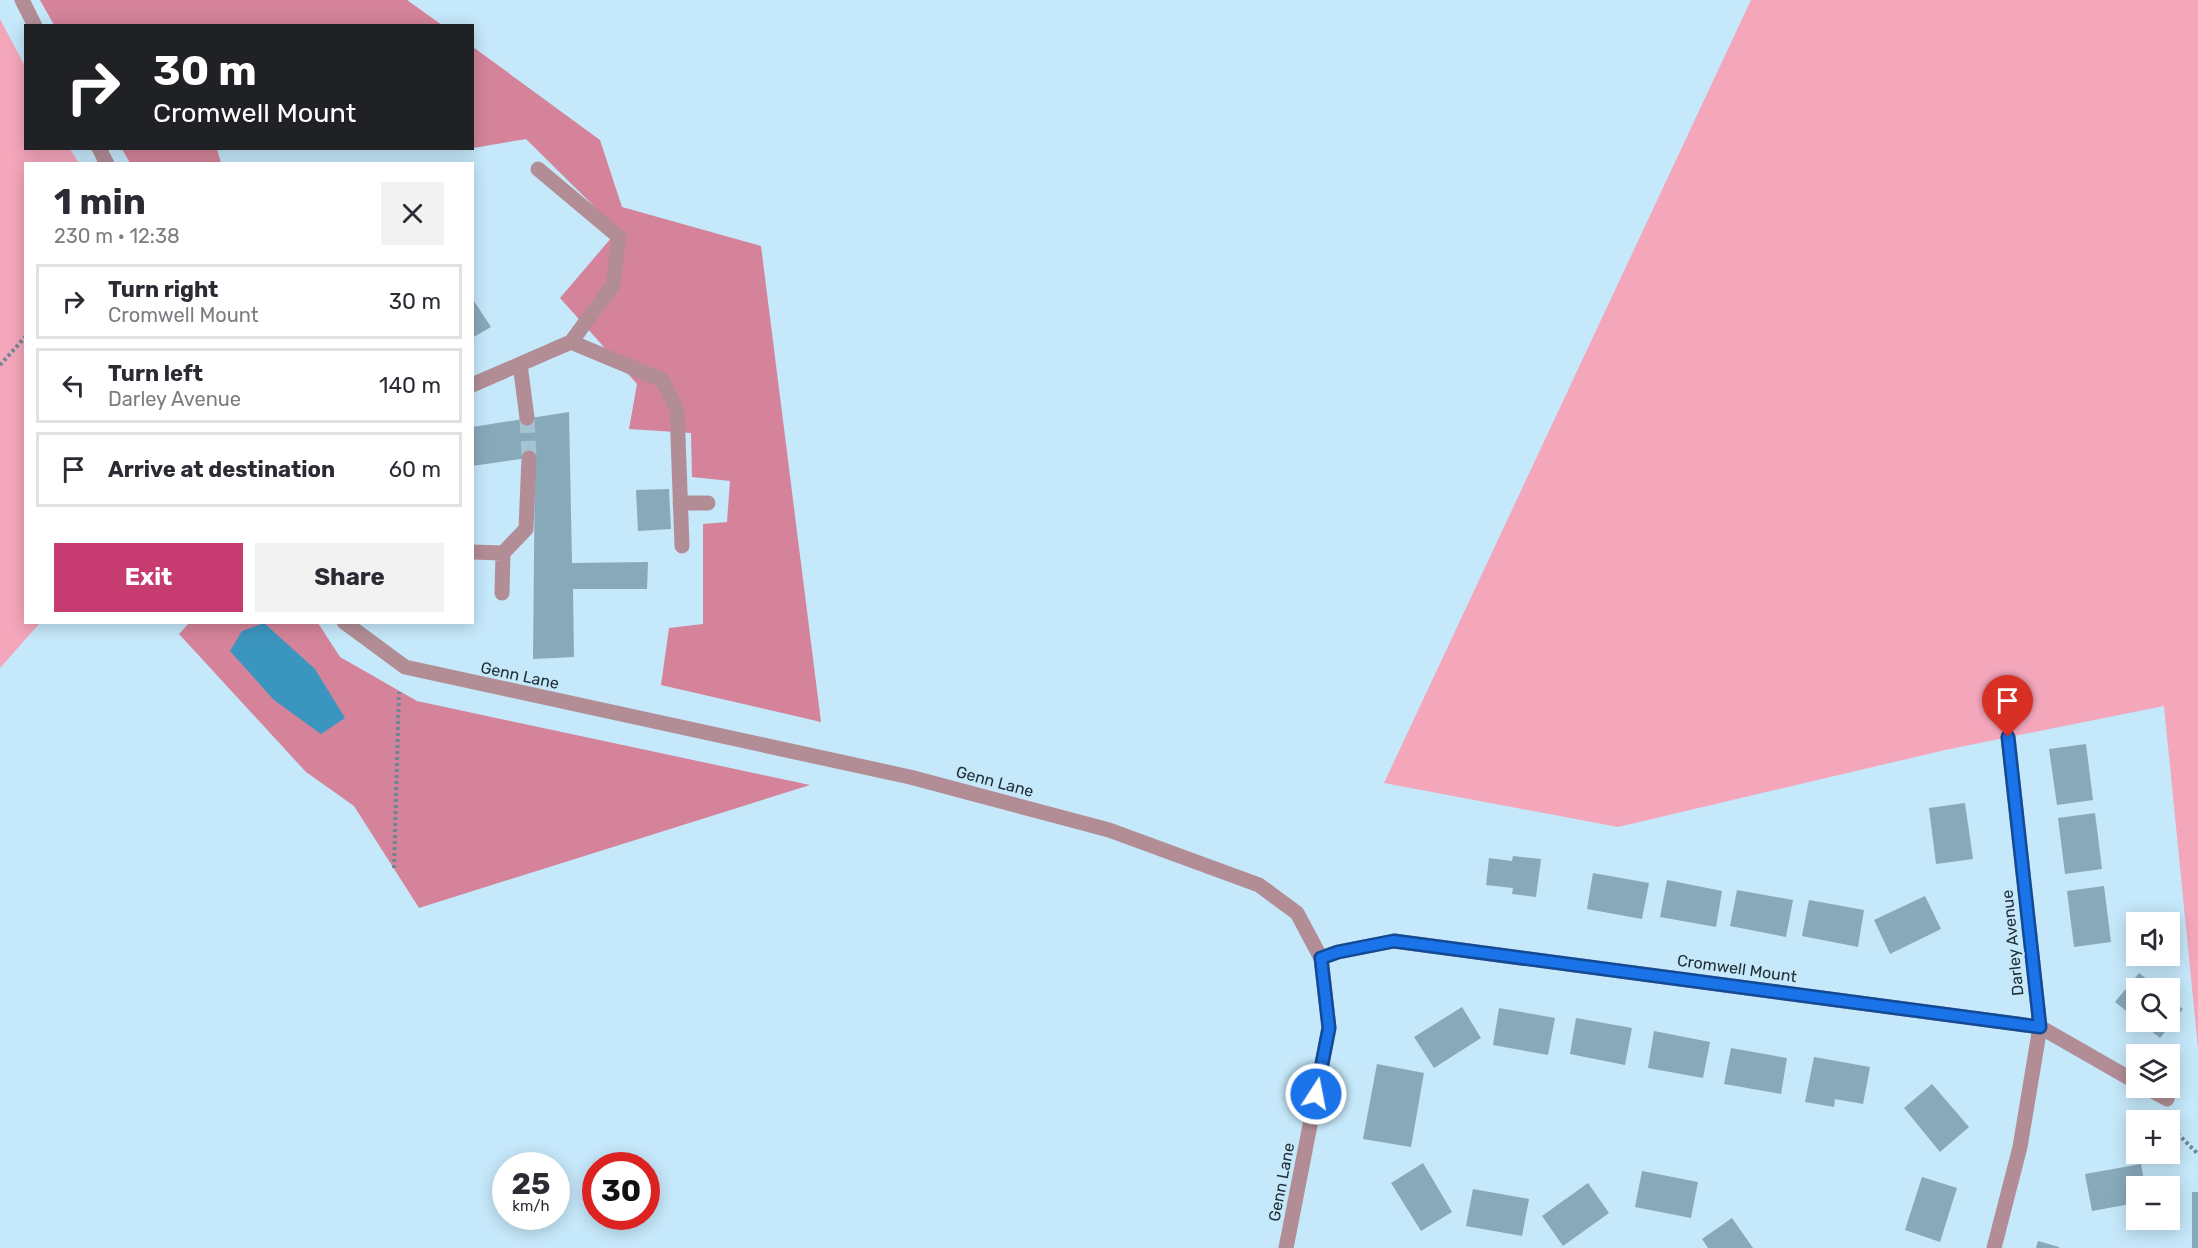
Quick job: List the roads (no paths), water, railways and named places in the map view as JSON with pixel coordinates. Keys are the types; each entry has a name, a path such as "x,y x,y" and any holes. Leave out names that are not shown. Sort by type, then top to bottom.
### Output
{"street":[{"path":"22,0 34,24"},
{"path":"474,384 571,342 613,285 619,237 538,169"},
{"path":"571,342 662,380 677,410 682,546"},
{"path":"520,364 526,418"},
{"path":"502,593 503,553 526,529 529,458"},
{"path":"680,503 708,503"},
{"path":"474,552 503,553"},
{"name":"Genn Lane","path":"347,624 405,668 910,777 1109,830 1259,885 1297,913 1321,958 1329,1028 1286,1248"},
{"name":"Darley Avenue","path":"1994,1248 2020,1147 2040,1027 2008,737"},
{"name":"Cromwell Mount","path":"1321,958 1338,952 1394,941 2040,1027 2126,1076"}],"water":[{"path":"265,624 315,669 345,718 321,734 274,700 230,651 242,631"}],"tunnel":[{"path":"527,418 529,458"}]}
